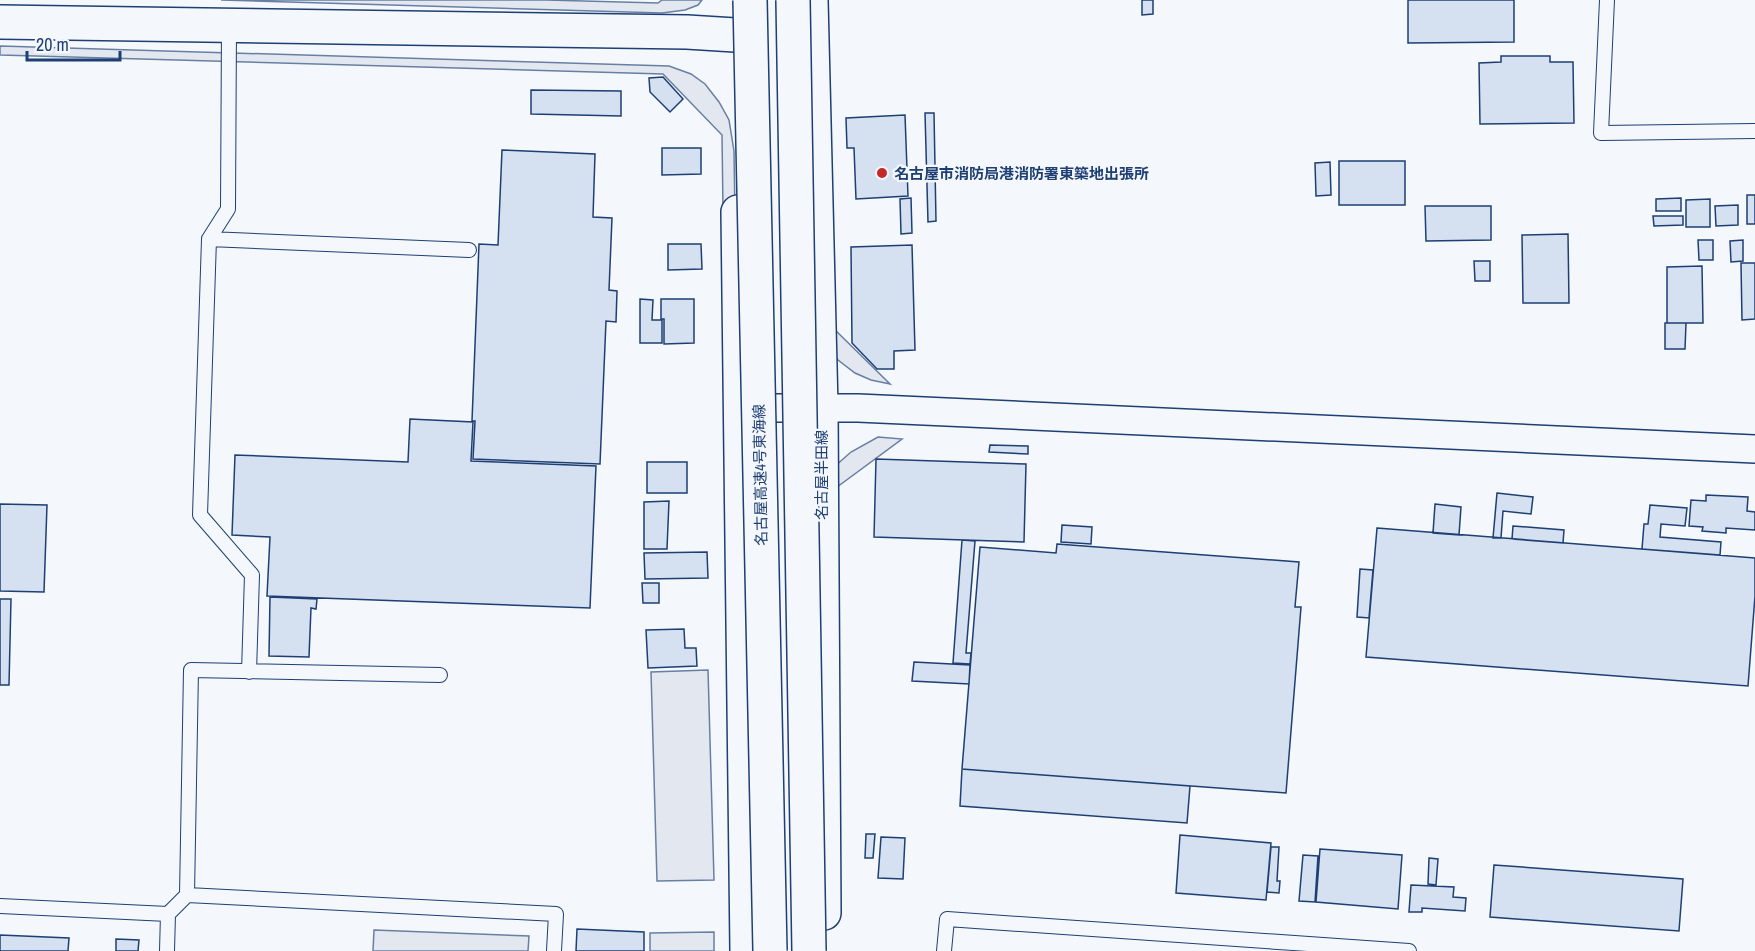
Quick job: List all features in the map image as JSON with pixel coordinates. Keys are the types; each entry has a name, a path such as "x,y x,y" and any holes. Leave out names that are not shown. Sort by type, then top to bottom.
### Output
{"main road":[{"path":"735,0 747,951"},
{"name":"名古屋高速4号東海線","path":"750,0 770,951"},
{"path":"793,0 809,951"},
{"name":"名古屋半田線","path":"812,0 821,406 825,951"},
{"path":"0,22 687,32 735,35"}],"street":[{"path":"741,408 821,406 1755,449"}],"lane":[{"path":"1607,0 1601,133 1755,132"},
{"path":"229,26 228,208 209,239 200,515 252,575 249,672"},
{"path":"209,239 469,250"},
{"path":"167,951 168,914 187,895 191,670 440,675"},
{"path":"187,895 556,914 554,951"},
{"path":"0,906 168,914"},
{"path":"944,951 947,919 1409,951"}],"shaded area":[{"path":"221,0 546,0 658,3 662,0 702,0 698,5 685,10 662,13"},
{"path":"0,46 669,66 691,74 705,84 729,120 734,151 746,951 732,951 722,135 663,74 0,55"},
{"path":"830,325 890,384 871,380 855,373 838,360 824,340"},
{"path":"878,437 902,439 833,490 834,467 851,452"},
{"path":"708,670 714,880 657,881 651,672"},
{"path":"374,930 529,936 528,951 373,951"},
{"path":"714,932 714,951 650,951 650,933"}],"building":[{"path":"1142,0 1153,0 1153,14 1142,15"},
{"path":"1408,0 1514,0 1514,42 1408,43"},
{"path":"1501,56 1550,56 1550,62 1573,62 1574,123 1480,124 1479,63 1501,62"},
{"path":"663,77 683,99 670,112 650,92 649,78"},
{"path":"531,90 621,91 621,116 531,114"},
{"path":"925,113 934,113 936,221 928,222"},
{"path":"905,115 908,196 856,199 854,148 847,148 846,118"},
{"path":"662,148 701,148 701,174 662,175"},
{"path":"502,150 595,154 593,217 612,218 609,290 617,291 616,322 606,321 600,464 473,459 475,421 472,421 479,244 498,245"},
{"path":"1339,161 1405,161 1405,205 1339,205"},
{"path":"1330,162 1331,195 1316,196 1315,163"},
{"path":"1747,195 1755,195 1755,224 1747,224"},
{"path":"911,198 912,233 901,234 900,199"},
{"path":"1681,198 1681,211 1656,211 1656,199"},
{"path":"1710,199 1710,227 1686,227 1686,200"},
{"path":"1738,205 1738,225 1716,226 1715,206"},
{"path":"1425,206 1491,206 1491,240 1426,241"},
{"path":"1653,216 1683,216 1683,225 1654,226"},
{"path":"1568,234 1569,303 1523,303 1522,235"},
{"path":"1698,240 1713,240 1713,260 1699,260"},
{"path":"1743,240 1743,261 1731,262 1730,241"},
{"path":"668,244 701,244 702,269 668,270"},
{"path":"912,245 915,350 894,351 894,369 877,369 852,343 851,247"},
{"path":"1474,261 1490,261 1490,281 1475,281"},
{"path":"1741,263 1755,263 1755,319 1742,320"},
{"path":"1702,266 1703,323 1667,323 1667,267"},
{"path":"640,299 653,300 652,320 662,320 662,343 640,343"},
{"path":"661,299 694,299 694,343 664,344"},
{"path":"1665,323 1686,323 1685,349 1665,349"},
{"path":"410,419 473,422 471,461 596,466 590,608 267,596 270,537 232,535 235,455 408,462"},
{"path":"990,445 1028,446 1028,454 989,452"},
{"path":"876,459 1026,464 1024,542 874,537"},
{"path":"647,462 687,462 687,493 647,493"},
{"path":"1497,493 1533,497 1531,514 1503,511 1501,538 1493,538"},
{"path":"1706,495 1748,497 1747,511 1755,512 1755,530 1726,528 1726,533 1702,531 1703,527 1689,526 1691,500 1706,501"},
{"path":"669,501 667,549 644,549 644,502"},
{"path":"0,504 47,505 44,592 0,591"},
{"path":"1435,504 1461,507 1459,535 1433,533"},
{"path":"1650,505 1687,508 1685,526 1661,524 1660,537 1721,542 1720,555 1642,549 1644,524 1648,524"},
{"path":"1062,525 1092,527 1091,544 1061,542"},
{"path":"1513,526 1564,530 1563,543 1512,539"},
{"path":"1377,528 1755,558 1755,596 1748,686 1366,657"},
{"path":"962,540 975,541 966,653 971,653 970,664 953,663"},
{"path":"1057,544 1299,562 1295,607 1301,607 1286,793 962,769 980,547 1056,553"},
{"path":"707,552 708,578 645,579 644,553"},
{"path":"1360,569 1373,570 1369,618 1357,617"},
{"path":"642,583 659,583 659,603 643,603"},
{"path":"270,597 317,599 316,609 311,608 309,657 269,656"},
{"path":"0,599 11,599 9,685 0,685"},
{"path":"684,629 685,648 696,648 697,666 648,668 646,630"},
{"path":"914,662 970,665 969,684 912,681"},
{"path":"962,769 1190,786 1187,823 960,806"},
{"path":"866,834 875,834 873,858 865,858"},
{"path":"1180,835 1271,843 1266,900 1176,893"},
{"path":"881,837 905,838 903,879 878,878"},
{"path":"1271,847 1279,847 1277,881 1280,881 1279,893 1267,892"},
{"path":"1320,849 1402,855 1398,909 1316,902"},
{"path":"1303,855 1318,856 1315,902 1299,901"},
{"path":"1429,858 1438,859 1436,885 1428,884"},
{"path":"1494,865 1683,879 1679,931 1490,917"},
{"path":"1411,885 1454,887 1453,897 1466,898 1465,911 1422,908 1422,912 1409,912"},
{"path":"577,929 644,932 644,951 576,951"},
{"path":"0,935 69,938 68,951 0,951"},
{"path":"116,939 139,940 138,951 116,951"}],"place":[{"name":"名古屋市消防局港消防署東築地出張所","path":"882,173"}]}
